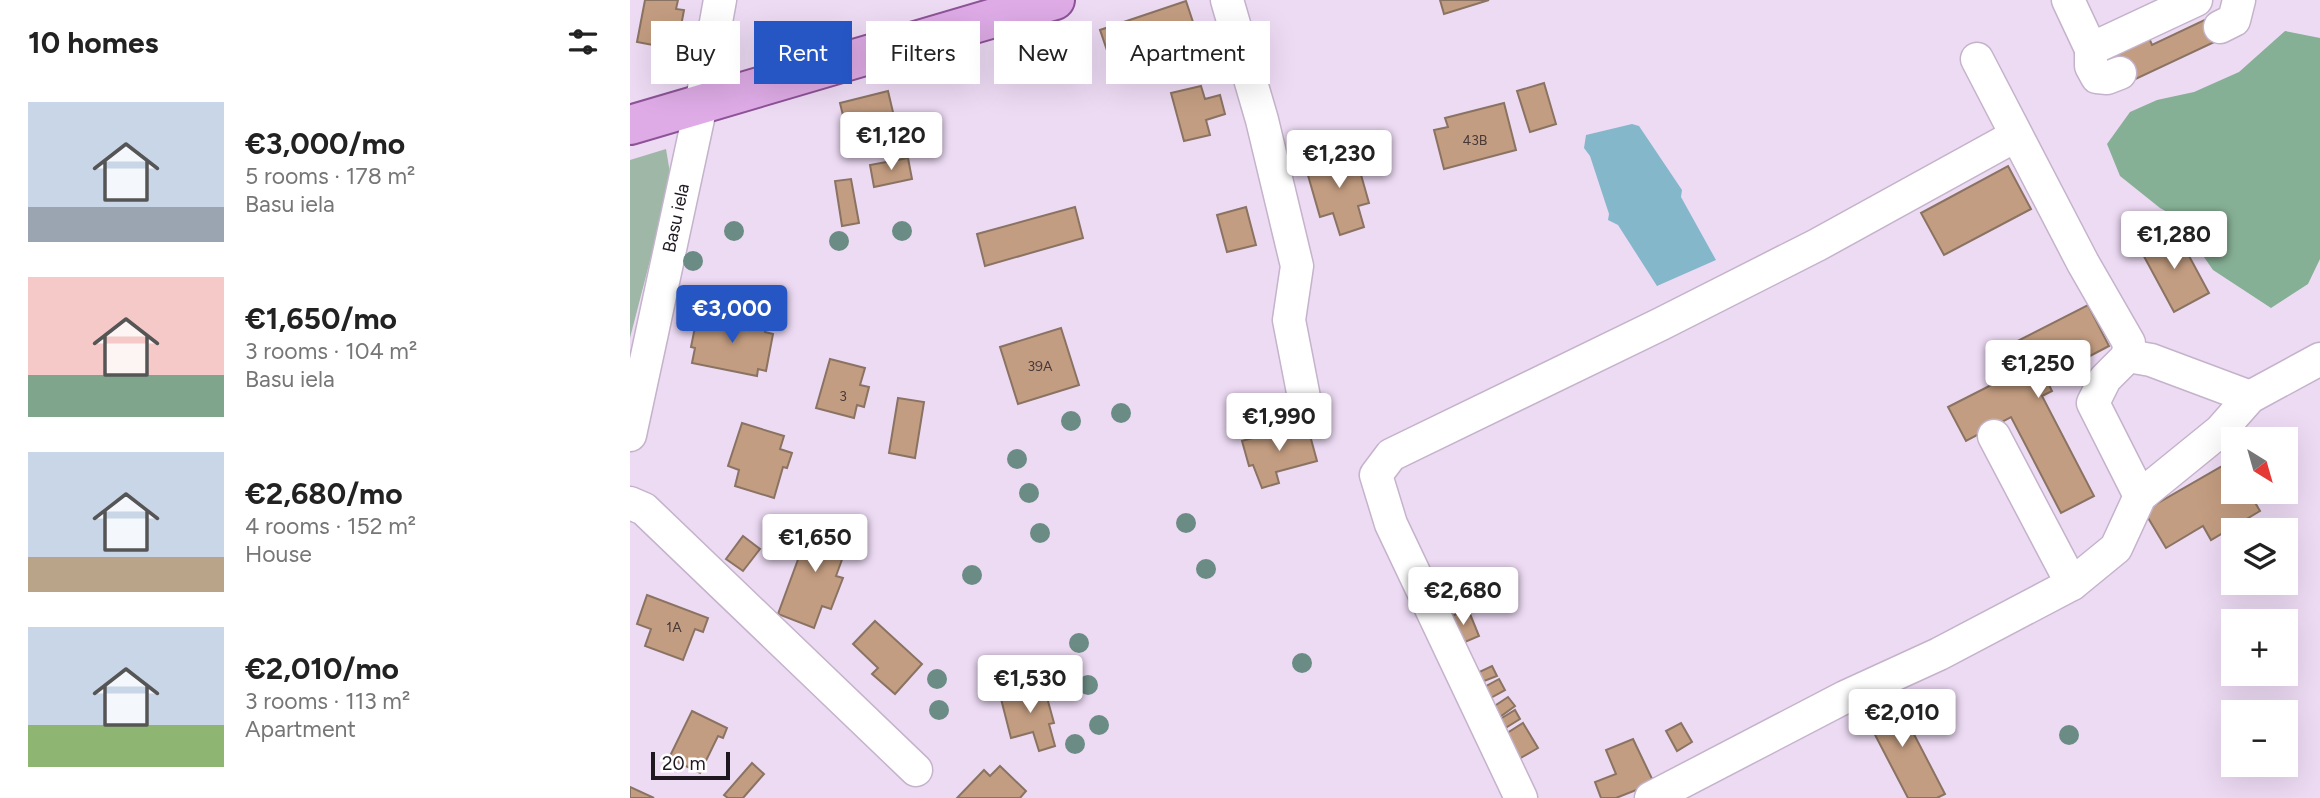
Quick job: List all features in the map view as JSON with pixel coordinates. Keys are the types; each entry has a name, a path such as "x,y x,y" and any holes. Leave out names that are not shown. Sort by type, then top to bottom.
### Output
{"main road":[{"path":"630,125 1055,0"}],"street":[{"name":"Basu iela","path":"630,435 701,105 720,0"},
{"path":"1227,0 1262,120 1297,266 1289,320 1307,413"},
{"path":"2068,0 2091,49 2091,66 2097,77 2107,78 2120,73"},
{"path":"2091,49 2196,0"},
{"path":"2220,27 2234,19 2239,0"},
{"path":"1977,59 2015,136 2129,343 2128,356 2105,379 2094,403 2140,496"},
{"path":"1521,798 1391,524 1376,475 1382,464 1391,455 1661,324 1817,244 2015,136"},
{"path":"2128,356 2151,360 2250,397"},
{"path":"1651,798 1844,697 1939,654 2072,584 2116,548 2140,496 2220,431 2250,397 2320,359"},
{"path":"1994,436 2072,584"},
{"path":"630,503 644,509 916,771"}],"green space":[{"path":"2285,31 2320,38 2320,259 2308,284 2271,308 2213,270 2176,217 2160,208 2120,176 2107,144 2130,112 2157,100 2194,92 2239,72"},
{"path":"666,149 671,179 630,338 630,160"}],"water":[{"path":"1632,124 1639,126 1682,190 1681,197 1716,260 1657,286 1618,225 1608,220 1609,214 1590,156 1584,148 1586,135"}],"building":[{"path":"645,0 678,0 676,9 684,10 682,21 651,21 651,45 637,42"},
{"path":"1440,0 1489,0 1444,14"},
{"path":"1186,1 1193,21 1127,21"},
{"path":"2215,15 2225,37 2125,84 2110,51 2147,33 2152,45"},
{"path":"1106,28 1106,47 1100,30"},
{"path":"1544,83 1556,124 1530,132 1517,91"},
{"path":"1201,86 1205,99 1220,95 1225,114 1206,120 1210,135 1184,141 1171,93"},
{"path":"888,91 896,125 864,133 862,125 846,128 840,103"},
{"path":"1504,103 1516,150 1444,169 1434,130 1448,127 1445,118"},
{"path":"1354,150 1369,203 1358,206 1364,227 1340,235 1333,213 1320,217 1305,165"},
{"path":"908,158 912,179 874,187 870,165"},
{"path":"2008,166 2031,209 1944,255 1921,213"},
{"path":"851,179 859,223 842,226 835,181"},
{"path":"1075,207 1083,238 985,266 977,234"},
{"path":"1246,207 1256,245 1227,252 1217,215"},
{"path":"2175,230 2209,293 2174,312 2140,249"},
{"path":"2088,305 2109,346 2046,379 2052,391 2042,396 2094,496 2061,513 2011,417 1966,441 1948,407 2011,375 1998,351"},
{"path":"705,313 767,326 765,332 773,334 766,371 758,369 757,376 692,363 695,348 691,347 696,322 703,324"},
{"path":"1061,328 1079,385 1018,404 1000,347"},
{"path":"830,359 865,368 860,385 869,387 864,407 857,405 854,418 816,408"},
{"path":"898,398 924,402 915,458 889,453"},
{"path":"742,423 784,436 780,449 792,453 787,468 783,467 774,498 735,486 739,470 728,466"},
{"path":"1291,427 1293,433 1308,428 1317,461 1276,472 1279,483 1262,488 1253,465 1249,466 1242,441"},
{"path":"2221,467 2221,504 2256,504 2260,511 2248,518 2221,518 2221,534 2211,540 2203,526 2166,548 2144,511"},
{"path":"814,516 845,527 836,552 844,554 836,576 843,578 831,609 822,606 814,628 778,614"},
{"path":"743,536 760,549 743,571 726,559"},
{"path":"647,595 708,618 703,632 695,629 683,660 645,646 651,629 637,624"},
{"path":"1468,609 1479,636 1458,645 1447,618"},
{"path":"875,621 922,664 895,694 872,674 878,668 853,644"},
{"path":"1492,666 1497,676 1479,683 1475,674"},
{"path":"1499,679 1505,690 1487,700 1481,689"},
{"path":"1043,683 1054,723 1049,724 1055,746 1039,751 1033,732 1011,738 1000,695"},
{"path":"1892,692 1945,794 1937,798 1908,798 1861,708"},
{"path":"1508,697 1515,706 1497,719 1490,709"},
{"path":"1515,710 1520,719 1502,730 1497,721"},
{"path":"692,711 727,728 723,738 718,736 700,773 669,758"},
{"path":"1523,723 1538,748 1519,759 1504,735"},
{"path":"1681,723 1692,742 1677,751 1666,731"},
{"path":"1633,739 1654,783 1616,798 1601,798 1595,782 1616,774 1606,750"},
{"path":"752,763 764,774 743,798 728,798 724,795"},
{"path":"1000,766 1026,791 1020,798 957,798 984,770 990,776"},
{"path":"630,787 654,798 630,798"}]}
